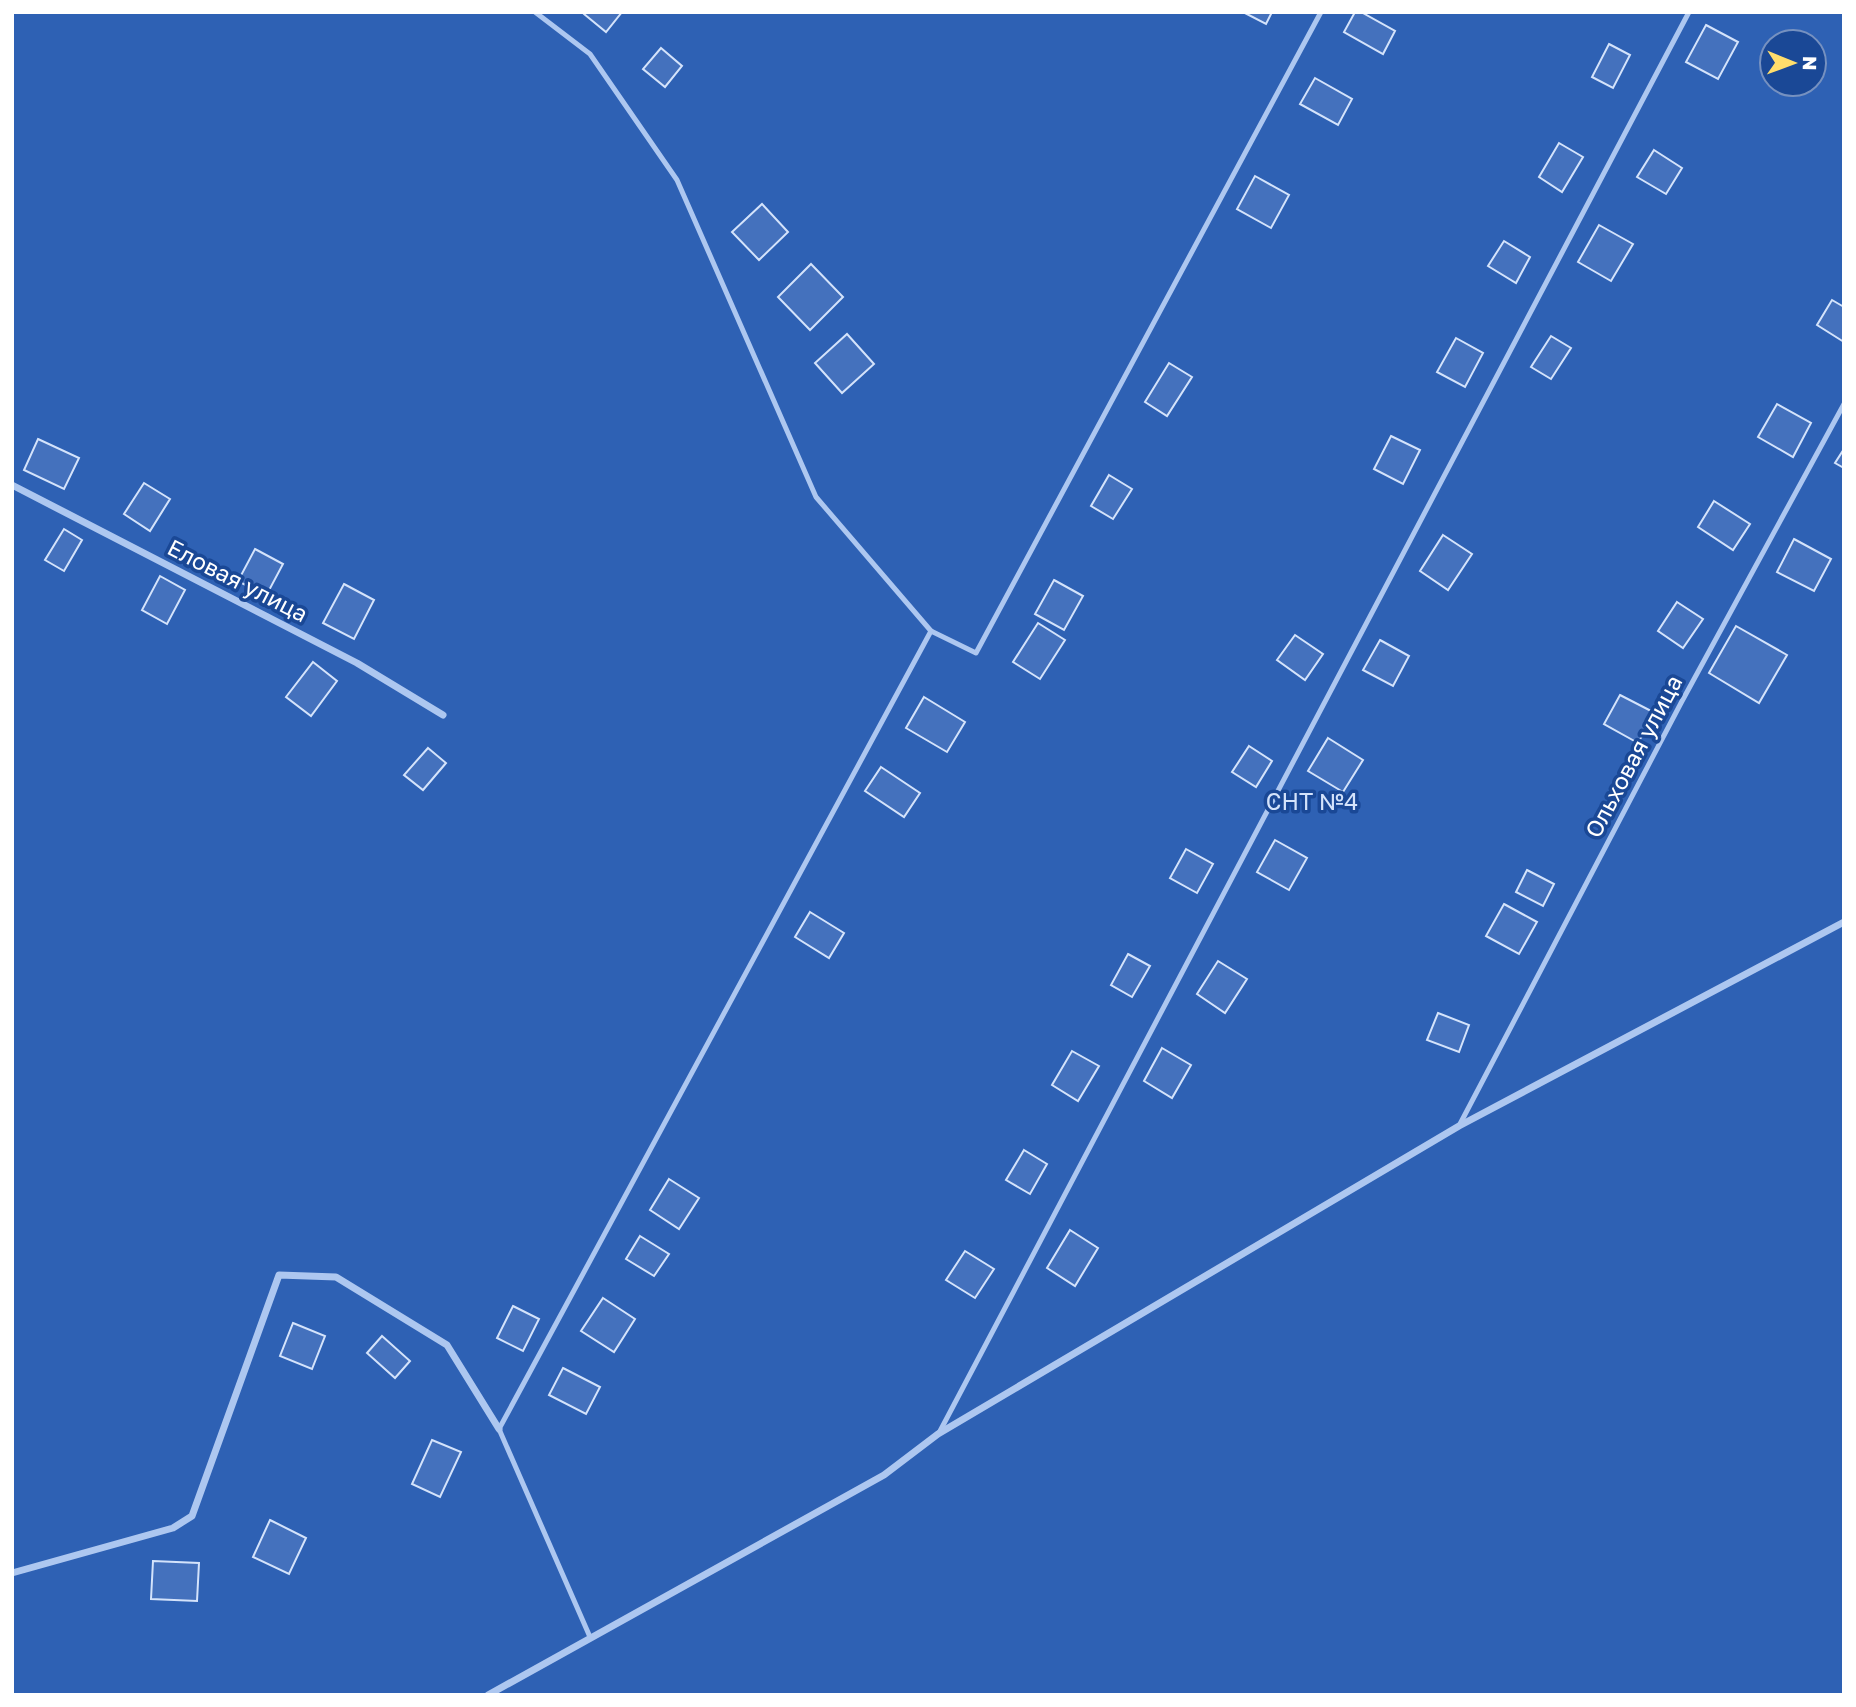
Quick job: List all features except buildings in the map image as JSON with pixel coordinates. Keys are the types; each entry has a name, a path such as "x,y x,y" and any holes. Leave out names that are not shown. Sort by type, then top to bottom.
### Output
{"street":[{"name":"Еловая улица","path":"12,485 357,663 443,715"},
{"path":"488,1695 884,1475 939,1434 1459,1126 1844,922"},
{"path":"12,1573 173,1528 192,1516 279,1275 336,1277 447,1345 499,1429"}],"lane":[{"path":"535,12 590,54 677,180 816,497 931,631 976,653 1321,12"},
{"path":"939,1434 1689,12"},
{"name":"Ольховая улица","path":"1459,1126 1681,703 1844,404"},
{"path":"590,1637 499,1429 931,631"}],"green space":[{"name":"СНТ №4","path":"12,12 1844,12 1844,1695 12,1695"}]}
